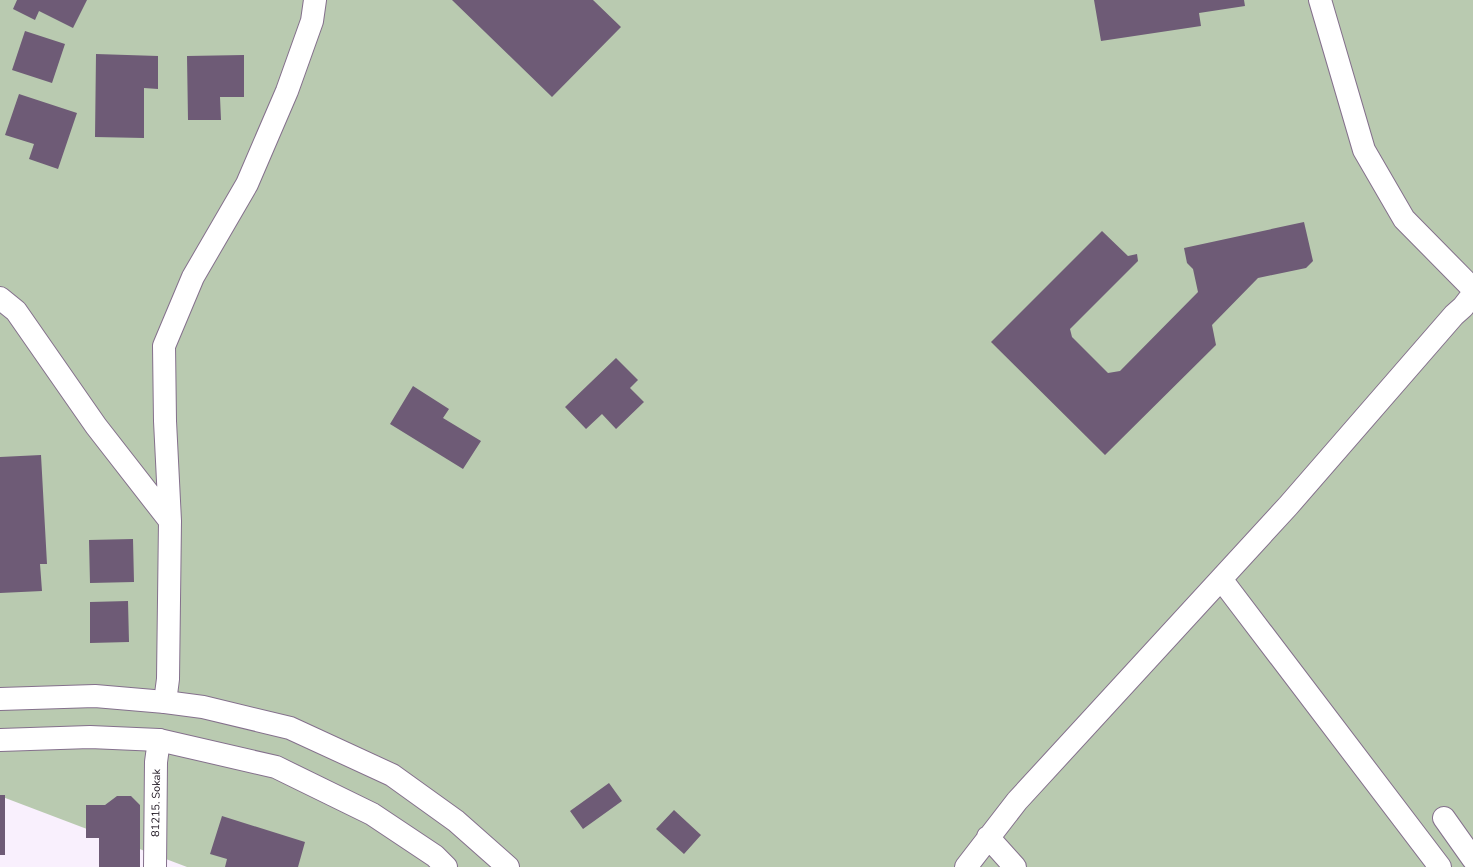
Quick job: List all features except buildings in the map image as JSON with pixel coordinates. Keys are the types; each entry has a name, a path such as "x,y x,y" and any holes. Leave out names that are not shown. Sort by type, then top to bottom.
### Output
{"street":[{"path":"165,702 168,678 170,521 165,421 164,346 193,277 250,177 287,92 312,21 315,0"},
{"path":"966,867 1017,801 1288,506 1454,315 1471,303 1404,219 1364,150 1320,0"},
{"path":"0,298 16,311 96,426 170,521"},
{"path":"1221,579 1440,867"},
{"path":"0,699 95,696 165,702 204,707 290,728 392,775 456,821 508,867"},
{"path":"0,740 90,737 159,740 276,767 372,814 435,856 446,867"},
{"name":"81215. Sokak","path":"155,867 156,762 159,740"},
{"path":"1444,818 1473,859"},
{"path":"988,837 1015,867"}],"green space":[{"path":"0,0 1473,0 1473,867 187,867 0,796"}]}
